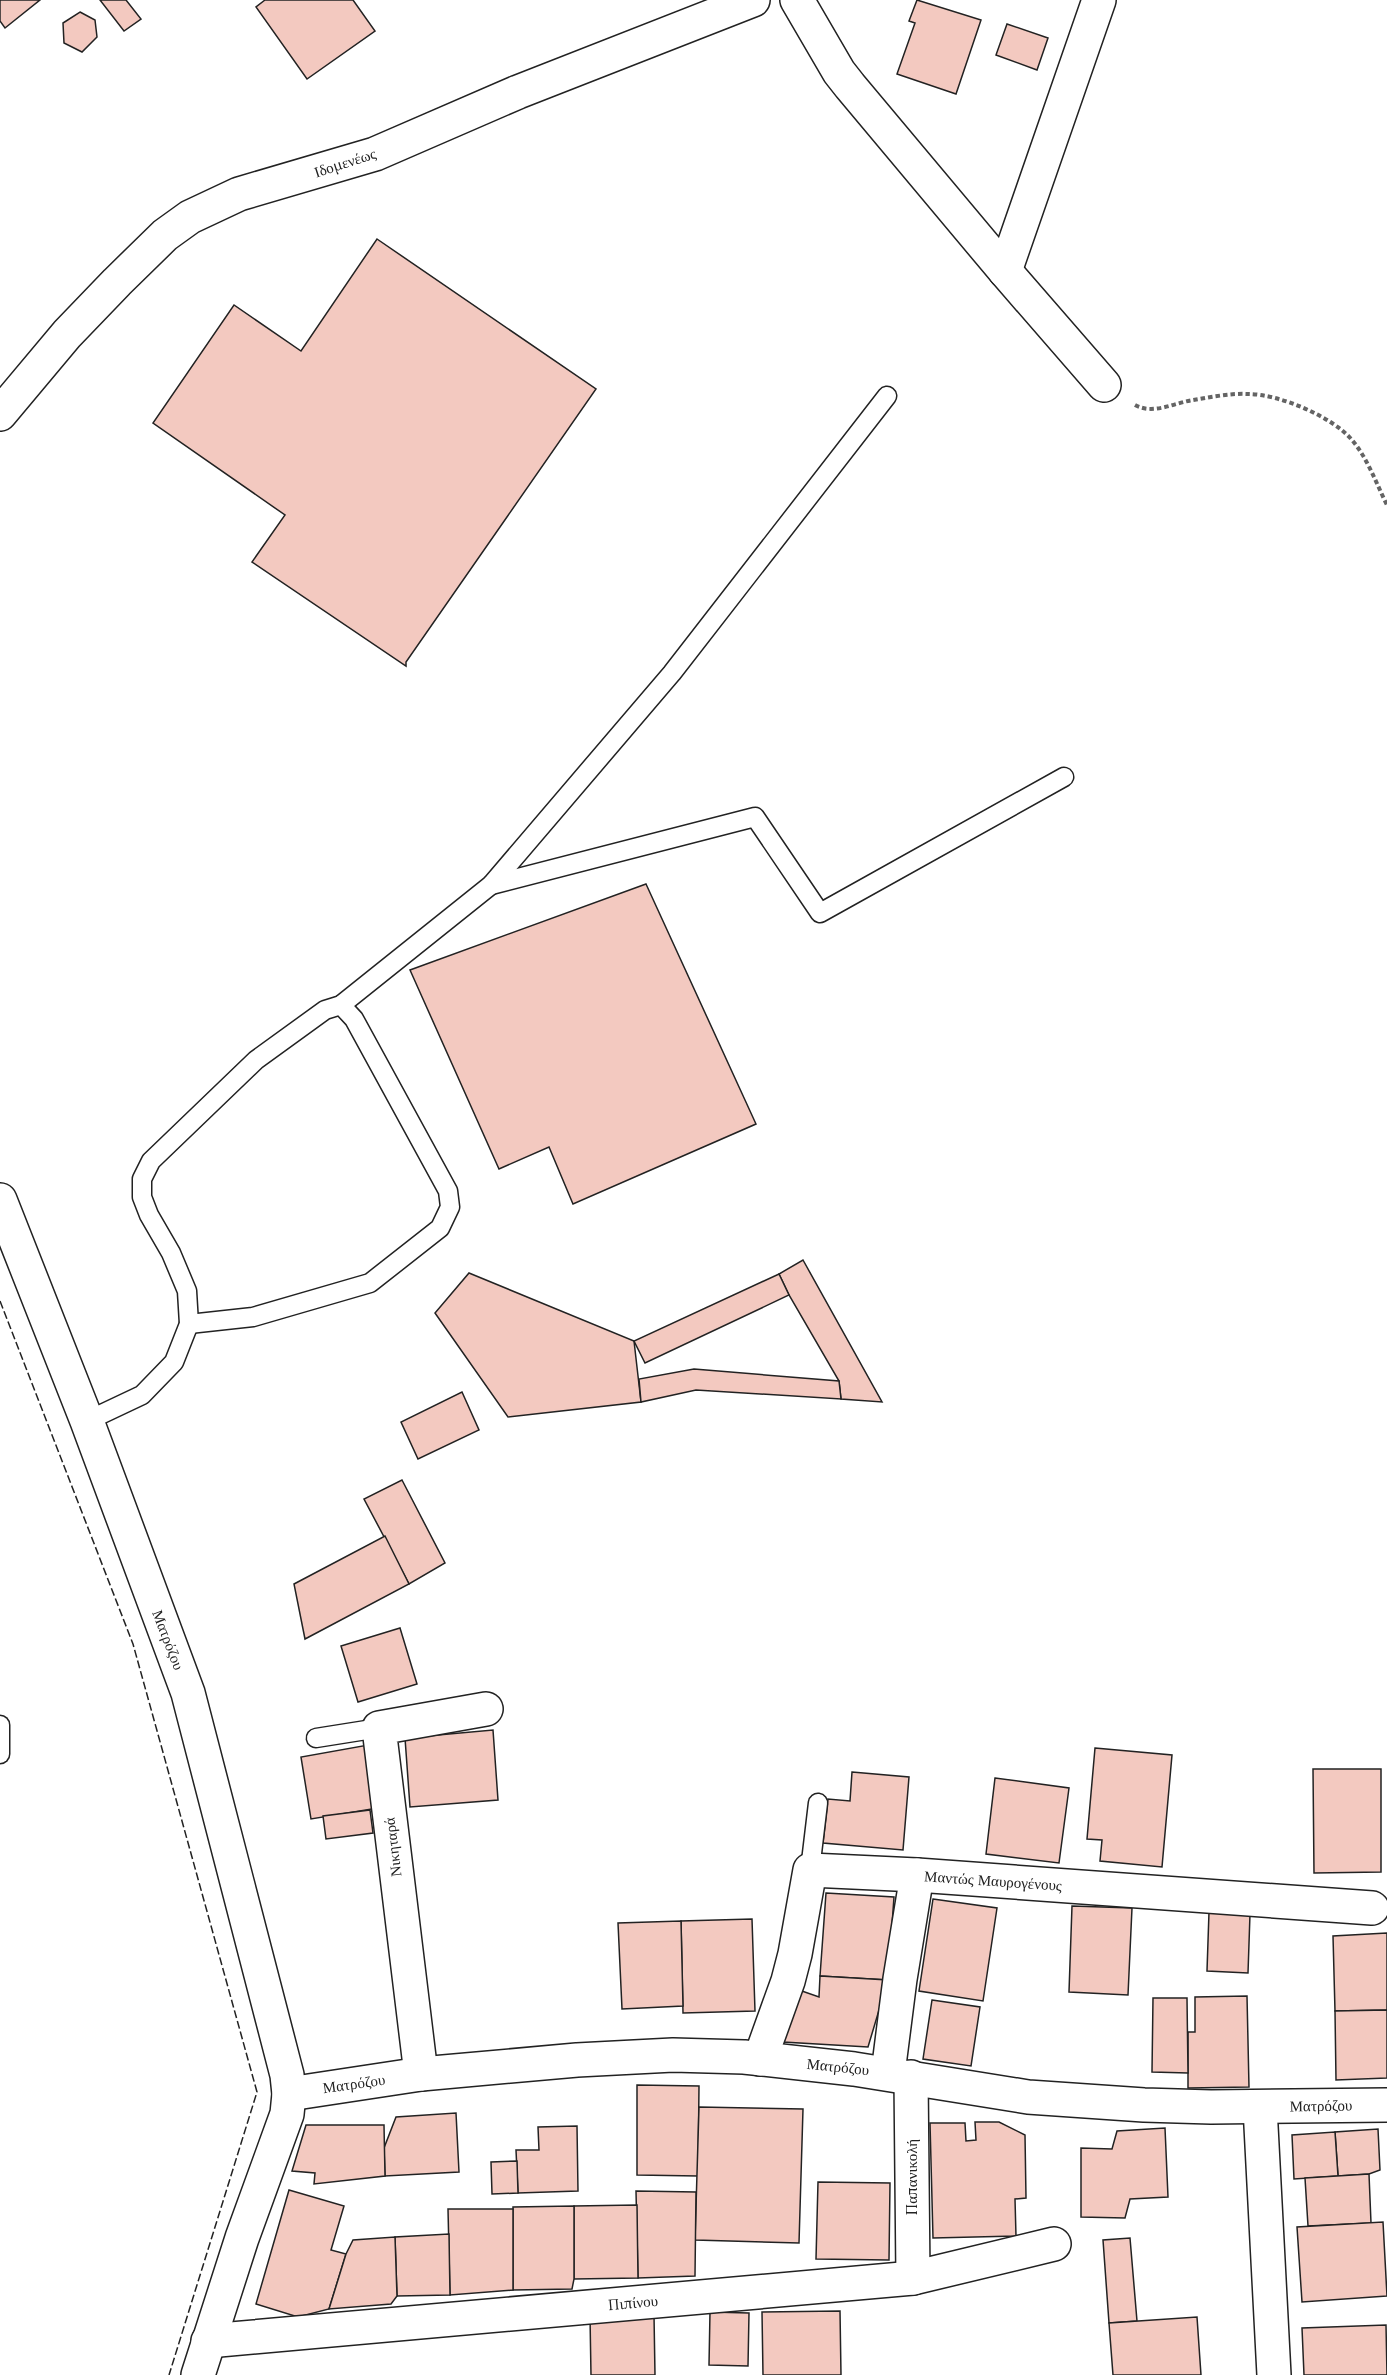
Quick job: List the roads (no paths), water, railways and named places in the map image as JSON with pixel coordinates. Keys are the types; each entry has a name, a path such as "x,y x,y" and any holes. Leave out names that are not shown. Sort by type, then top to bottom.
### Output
{"street":[{"name":"Ιδομενέως","path":"0,414 67,334 158,242 189,217 239,194 375,154 518,92 753,0"},
{"path":"797,0 839,72 1005,271 1104,385"},
{"path":"1005,271 1099,0"},
{"name":"Ματρόζου","path":"0,1200 87,1421 188,1693 250,1940 281,2051 289,2094 280,2138 242,2238 198,2375"},
{"path":"379,1728 486,1709"},
{"name":"Νικηταρά","path":"379,1728 421,2074"},
{"path":"760,2059 795,1954 810,1870"},
{"name":"Μαντώς Μαυρογένους","path":"810,1870 917,1875 1372,1908"},
{"name":"Παπανικολή","path":"913,2278 900,2075 900,1979 917,1875"},
{"name":"Ματρόζου","path":"289,2094 421,2074 662,2055 760,2059 900,2075 1028,2097 1144,2105 1260,2107 1387,2104"},
{"path":"1260,2107 1274,2375"},
{"name":"Πιπίνου","path":"208,2342 913,2278 1054,2244"}],"lane":[{"path":"87,1421 142,1395 174,1362 189,1324 187,1291 171,1253 148,1215 142,1197 142,1179 151,1161 256,1060 325,1010 341,1005 491,885 672,673 887,396"},
{"path":"491,885 755,817 820,913 1064,777"},
{"path":"189,1324 253,1317 370,1283 440,1228 450,1207 448,1191 354,1019 341,1005"},
{"path":"0,1725 0,1754"},
{"path":"316,1738 379,1728"},
{"path":"810,1870 818,1803"}]}
